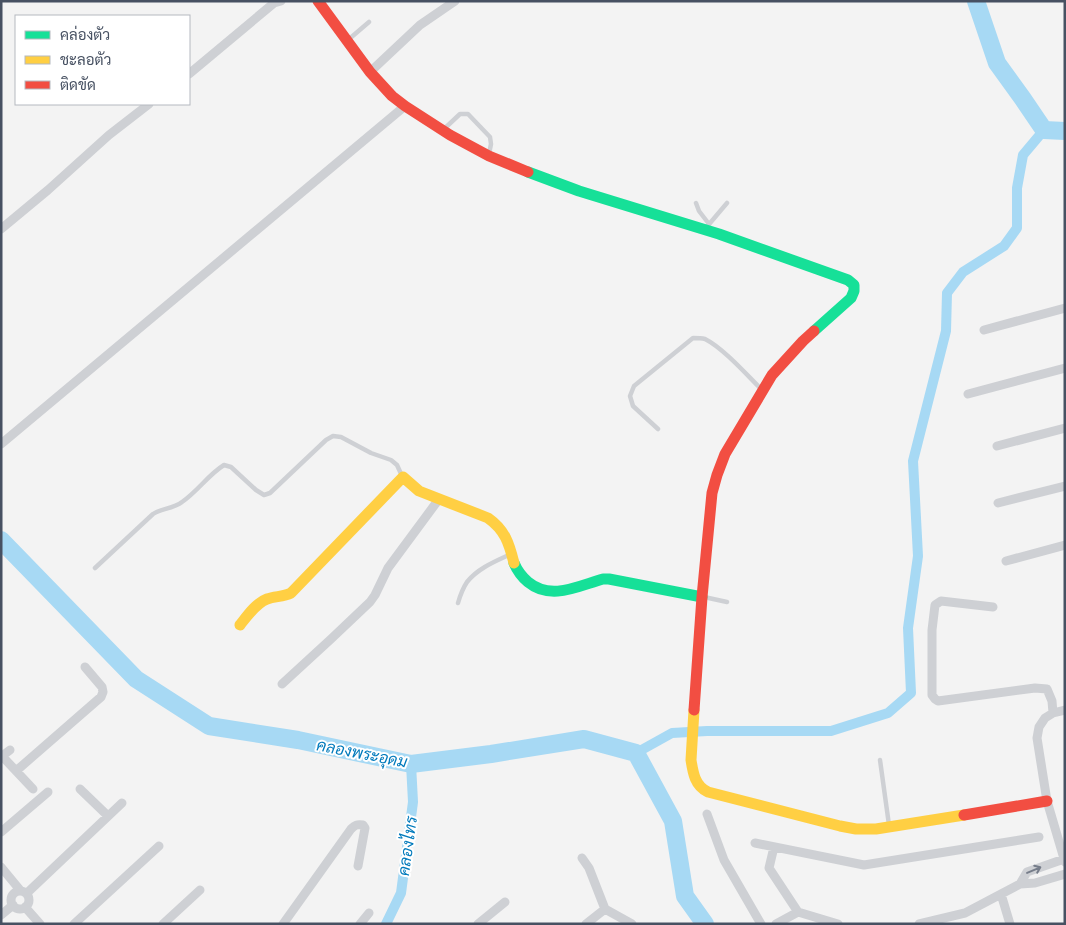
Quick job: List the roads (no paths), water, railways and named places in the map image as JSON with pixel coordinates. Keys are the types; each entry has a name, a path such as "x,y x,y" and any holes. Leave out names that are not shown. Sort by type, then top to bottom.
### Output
{"street":[{"path":"190,73 274,3 281,1"},
{"path":"318,1 370,72 392,96 443,130 489,156 570,188 707,227 841,277 854,285 851,298 799,345 772,375 725,454 717,475 712,493 702,597 692,751 692,767 700,788 708,792 856,829 876,829 1047,801"},
{"path":"370,72 420,25 454,1"},
{"path":"1,229 109,135 148,105"},
{"path":"1,444 405,106"},
{"path":"984,330 1065,308"},
{"path":"968,394 1065,368"},
{"path":"997,446 1065,428"},
{"path":"240,625 262,602 268,599 280,598 291,593 403,477 419,491 488,518 496,523 505,534 516,568 527,581 541,590 559,592 603,578 702,597"},
{"path":"998,503 1065,486"},
{"path":"282,684 370,602 388,568 438,498"},
{"path":"1006,561 1065,545"},
{"path":"993,607 941,601 935,605 932,630 932,695 934,699 938,701 1042,688 1050,694 1053,713"},
{"path":"16,771 101,696 103,692 102,687 86,667"},
{"path":"1020,884 1027,872 1064,861 1047,801 1037,738 1039,727 1045,718 1053,713 1065,710"},
{"path":"10,750 2,757 33,789"},
{"path":"80,789 108,816"},
{"path":"1,832 48,792"},
{"path":"1,867 23,892 29,900 25,907 19,909 13,906 11,899 14,893 23,892 122,803"},
{"path":"707,814 724,860 761,924"},
{"path":"283,924 351,828 359,824 363,825 364,828 358,866"},
{"path":"755,842 864,866 1039,837"},
{"path":"74,924 159,846"},
{"path":"774,847 769,868 798,912 838,924"},
{"path":"582,858 589,868 605,909 632,924"},
{"path":"919,924 965,913 1020,884 1035,883 1065,874"},
{"path":"163,924 200,890"},
{"path":"1001,894 1010,924"},
{"path":"478,924 505,902"},
{"path":"1,915 13,906"},
{"path":"25,907 40,924"},
{"path":"586,924 605,909"},
{"path":"776,924 798,912"},
{"path":"360,924 369,913"}],"lane":[{"path":"347,41 369,22"},
{"path":"443,130 460,114 468,114 490,137 489,156"},
{"path":"696,203 707,227 727,203"},
{"path":"658,429 633,406 630,396 634,386 693,338 703,338 715,346 762,390"},
{"path":"95,568 153,514 160,510 173,508 182,502 216,470 224,465 232,467 256,490 264,495 270,493 326,440 333,436 341,437 391,460 397,465 403,477"},
{"path":"458,603 466,583 473,576 490,564 512,554"},
{"path":"702,597 727,602"},
{"path":"880,760 889,827"}],"waterway":[{"path":"976,1 997,63 1044,130 1065,131"},
{"path":"636,753 672,733 707,731 831,731 888,713 911,693 908,628 918,556 913,461 946,331 947,293 963,272 1004,246 1017,228 1017,188 1023,155 1044,130"},
{"name":"คลองพระอุดม","path":"1,540 136,679 209,726 298,740 411,764 491,754 584,739 636,753 673,821 685,896 705,924"},
{"name":"คลองไทร","path":"386,924 401,893 413,802 411,764"}]}
